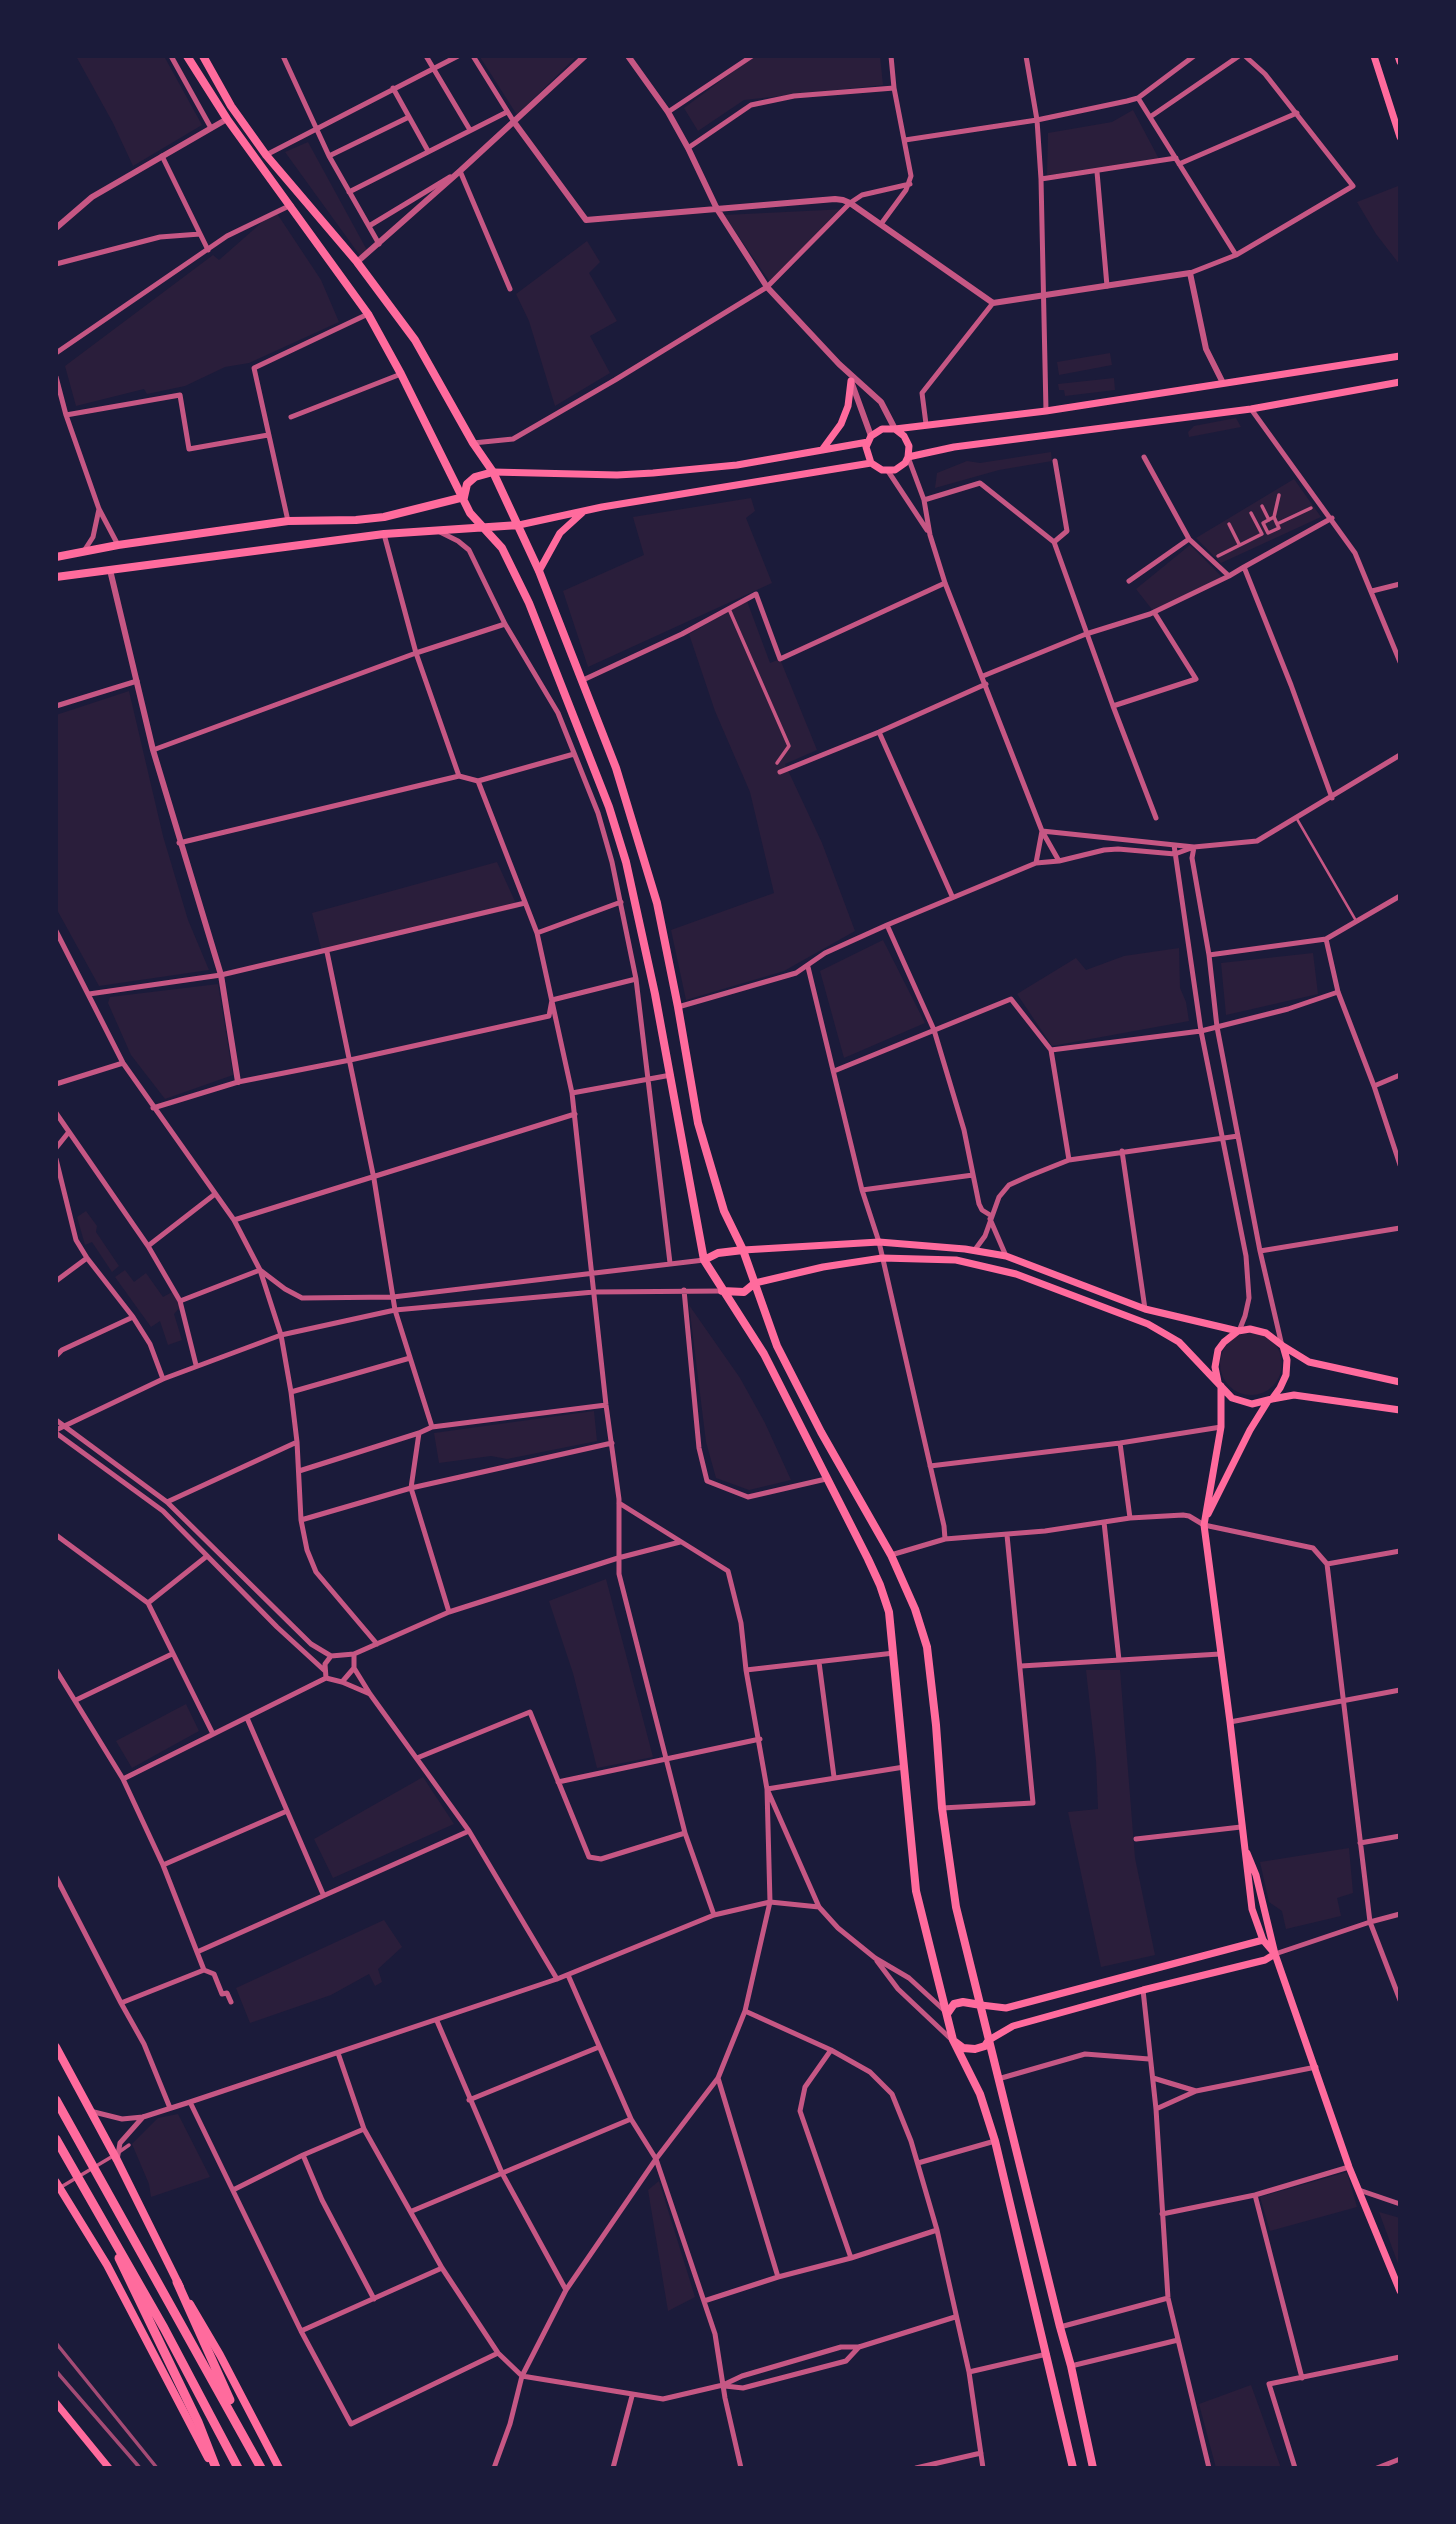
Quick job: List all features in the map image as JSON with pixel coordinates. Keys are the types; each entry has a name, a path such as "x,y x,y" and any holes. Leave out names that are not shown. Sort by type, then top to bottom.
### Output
{"highway":[{"path":"56,2100 261,2468"},
{"path":"56,2141 164,2328 238,2468"},
{"path":"105,2224 124,2270 198,2422 215,2468"},
{"path":"177,2282 253,2453"}],"main road":[{"path":"187,56 227,119 368,314 470,513 502,548 529,603 610,807 626,862 671,1075 704,1260 764,1354 880,1585 889,1612 916,1891 953,2040 981,2094 995,2141 1073,2468"},
{"path":"203,56 232,106 266,155 357,262 415,340 473,443 493,472 539,571 617,768 657,903 698,1123 724,1211 743,1250 778,1346 821,1432 891,1555 915,1609 927,1647 942,1808 957,1907 1071,2366 1093,2468"},
{"path":"1374,56 1400,137"},
{"path":"1398,56 1400,62"},
{"path":"464,497 467,484 475,477 493,472 641,473 737,465 869,439 882,429 1046,411 1400,356"},
{"path":"822,450 841,424 848,406 851,381"},
{"path":"908,457 954,447 1251,409 1400,382"},
{"path":"869,439 866,453 871,463 881,471 900,467 908,457 909,446 904,436 895,429"},
{"path":"56,577 384,534 519,525 871,463"},
{"path":"56,557 118,545 288,521 384,517 464,497"},
{"path":"539,571 560,533 583,512"},
{"path":"704,1260 718,1253 743,1250 879,1242 1006,1256 1145,1309 1238,1331 1250,1329 1266,1333 1309,1362 1400,1382"},
{"path":"722,1291 744,1292 755,1283 823,1267 881,1258 956,1260 1016,1274 1148,1324 1179,1342 1232,1398 1241,1402 1252,1404 1294,1395 1400,1410"},
{"path":"1238,1331 1218,1350 1215,1367 1219,1384 1221,1427 1204,1523 1252,1909 1263,1940 1275,1954"},
{"path":"1204,1523 1250,1430 1286,1376 1287,1360 1282,1346"},
{"path":"1243,1842 1256,1875 1275,1954 1349,2167 1400,2291"},
{"path":"947,2014 954,2004 963,2002 1006,2008 1263,1940"},
{"path":"953,2040 963,2048 975,2049 985,2046 989,2040 1013,2026 1265,1960 1275,1954"},
{"path":"56,2047 117,2160 177,2282 220,2355 279,2468"},
{"path":"56,2182 107,2265 215,2468"},
{"path":"56,2403 109,2468"}],"street":[{"path":"171,56 211,128"},
{"path":"283,56 329,156 379,244"},
{"path":"426,56 470,130"},
{"path":"266,155 458,56"},
{"path":"473,56 513,122 586,220 835,199 850,203 993,303 1190,272 1236,255 1353,186 1297,113 1245,56"},
{"path":"357,262 584,56"},
{"path":"628,56 668,112 717,209 767,288 848,373 881,402 895,429"},
{"path":"668,112 752,56"},
{"path":"881,224 910,184 911,176 894,88 891,56"},
{"path":"1026,56 1037,120 1041,179 1046,411"},
{"path":"905,140 1037,120 1138,98 1194,56"},
{"path":"1150,117 1239,56"},
{"path":"394,88 428,151"},
{"path":"688,148 751,104 794,96 894,88"},
{"path":"1138,98 1236,255"},
{"path":"349,192 507,112"},
{"path":"1041,179 1178,161 1297,113"},
{"path":"329,156 409,117"},
{"path":"56,228 92,197 227,119"},
{"path":"162,156 208,250"},
{"path":"369,226 460,171"},
{"path":"460,171 510,289"},
{"path":"1097,172 1107,286"},
{"path":"473,443 513,439 767,288 850,203 870,193 910,184"},
{"path":"56,354 227,236 291,205"},
{"path":"56,264 160,237 200,234"},
{"path":"1190,272 1206,349 1223,383"},
{"path":"926,424 922,393 993,303"},
{"path":"288,521 254,368 368,314"},
{"path":"848,373 869,439"},
{"path":"291,417 401,374"},
{"path":"56,377 66,415 99,509 118,545"},
{"path":"66,415 180,395 189,449 268,435"},
{"path":"1251,409 1355,553 1400,663"},
{"path":"908,457 924,500 930,535 945,583 1042,831 1059,861"},
{"path":"1144,457 1189,539 1229,576"},
{"path":"1054,542 1067,531 1055,461"},
{"path":"888,471 930,535"},
{"path":"924,500 980,483 1054,542 1112,706 1156,818"},
{"path":"1274,517 1263,523 1268,533 1279,528 1274,517 1279,495"},
{"path":"1262,506 1269,520"},
{"path":"1277,524 1311,508"},
{"path":"85,551 93,537 99,509"},
{"path":"1218,556 1248,544 1262,534 1251,513"},
{"path":"983,676 1086,634 1154,612 1229,576 1332,518"},
{"path":"1229,524 1240,545"},
{"path":"1261,531 1266,529"},
{"path":"435,530 458,541 469,550 505,624 558,713 598,813 621,902 636,979 670,1263"},
{"path":"384,534 416,653 459,776"},
{"path":"1129,581 1189,539"},
{"path":"1244,567 1332,798"},
{"path":"110,570 153,750 221,975 238,1082"},
{"path":"583,680 682,634 756,594 780,659 945,583"},
{"path":"1372,591 1400,584"},
{"path":"729,609 789,746 777,763"},
{"path":"1112,706 1196,679 1154,612"},
{"path":"153,750 416,653 505,624"},
{"path":"56,706 136,681"},
{"path":"780,772 879,732 986,684"},
{"path":"879,732 952,896"},
{"path":"179,843 459,776 478,781 574,754"},
{"path":"1042,831 1194,847 1257,842 1400,755"},
{"path":"478,781 537,933 572,1093 619,1503 619,1574 685,1833 714,1914"},
{"path":"598,813 610,807"},
{"path":"1036,863 1042,831"},
{"path":"1174,845 1201,1031 1246,1256 1249,1298 1238,1331"},
{"path":"678,1007 796,973 825,953 952,896 1036,863 1059,861 1104,850 1175,854 1194,847"},
{"path":"1194,847 1192,858 1209,955 1217,1027 1260,1251 1282,1346"},
{"path":"1209,955 1325,939 1400,896"},
{"path":"537,933 621,902"},
{"path":"89,994 221,975 525,903"},
{"path":"887,925 934,1030 964,1130 979,1204 990,1217 1006,1256"},
{"path":"57,935 123,1063 234,1220 260,1270 281,1335 291,1392 307,1550 316,1572 377,1644"},
{"path":"1325,939 1338,992 1374,1086 1400,1166"},
{"path":"327,952 373,1179 395,1311 432,1427"},
{"path":"808,967 862,1190 879,1242 945,1539"},
{"path":"552,1000 636,979"},
{"path":"1051,1050 1201,1031 1287,1009 1338,992"},
{"path":"834,1071 1012,999 1051,1050 1069,1160"},
{"path":"153,1108 238,1082 549,1016 552,1000"},
{"path":"56,1084 123,1063"},
{"path":"572,1093 671,1075"},
{"path":"1374,1086 1400,1075"},
{"path":"56,1113 148,1246 180,1301 196,1366"},
{"path":"234,1220 373,1179 575,1114"},
{"path":"56,1148 68,1133"},
{"path":"974,1251 981,1243 999,1197 1009,1185 1069,1160 1238,1136"},
{"path":"1122,1151 1145,1309"},
{"path":"56,1159 76,1240 150,1344 163,1379"},
{"path":"862,1190 973,1175"},
{"path":"148,1246 215,1194"},
{"path":"1260,1251 1400,1228"},
{"path":"56,1281 87,1258"},
{"path":"260,1270 302,1298 393,1297 704,1260"},
{"path":"180,1301 260,1270"},
{"path":"684,1290 699,1448 707,1481 748,1497 826,1479"},
{"path":"370,1694 326,1675 163,1511 56,1432 163,1379 281,1335 395,1311 594,1292 722,1291"},
{"path":"56,1356 62,1350 133,1317"},
{"path":"291,1392 410,1358"},
{"path":"299,1471 432,1427 606,1405"},
{"path":"56,1420 167,1502 310,1644 331,1656 354,1654 449,1612 618,1558 680,1542"},
{"path":"930,1466 1120,1443 1221,1427"},
{"path":"419,1433 411,1488 449,1612"},
{"path":"167,1502 297,1442"},
{"path":"302,1520 411,1488 612,1443"},
{"path":"1120,1443 1130,1518"},
{"path":"494,2468 510,2424 522,2376 566,2290 656,2159 718,2078 745,2011 770,1902 767,1789 746,1670 741,1623 728,1571 619,1503"},
{"path":"891,1555 945,1539 1007,1535 1130,1518 1183,1515 1204,1523 1313,1548 1327,1564 1370,1922 1400,2000"},
{"path":"1104,1522 1119,1660"},
{"path":"56,1535 148,1603 213,1734"},
{"path":"942,1808 1033,1803 1007,1535"},
{"path":"1327,1564 1400,1551"},
{"path":"148,1603 207,1556"},
{"path":"746,1670 894,1653"},
{"path":"76,1700 172,1654"},
{"path":"354,1654 354,1668 370,1694 469,1831 557,1979"},
{"path":"1021,1666 1220,1654"},
{"path":"326,1675 325,1664 331,1656"},
{"path":"819,1662 834,1777"},
{"path":"342,1682 354,1668"},
{"path":"56,1671 123,1779 163,1865 204,1970"},
{"path":"123,1779 247,1718 326,1675"},
{"path":"1230,1722 1400,1690"},
{"path":"417,1758 530,1712 589,1857 601,1859 685,1833"},
{"path":"247,1718 323,1894"},
{"path":"558,1782 760,1739"},
{"path":"767,1789 904,1767"},
{"path":"767,1789 819,1906 838,1928 875,1958 908,1978 947,2014"},
{"path":"163,1865 287,1811"},
{"path":"1136,1839 1241,1827"},
{"path":"197,1952 469,1831"},
{"path":"1360,1843 1400,1836"},
{"path":"56,1877 144,2044 170,2108"},
{"path":"90,2110 122,2119 143,2117 557,1979 714,1914 770,1902 819,1906"},
{"path":"1275,1954 1400,1914"},
{"path":"875,1958 898,1989 953,2040"},
{"path":"121,2003 204,1970 214,1974 222,1994 227,1993 231,2002"},
{"path":"568,1975 631,2119 656,2159 715,2334 741,2468"},
{"path":"1143,1990 1156,2109 1168,2298 1209,2468"},
{"path":"745,2011 831,2050 870,2072 892,2094 911,2141 937,2230 969,2372 983,2468"},
{"path":"437,2021 502,2173 566,2290"},
{"path":"469,2100 599,2047"},
{"path":"831,2050 805,2087 800,2111 851,2258"},
{"path":"338,2053 364,2129 442,2268 498,2353 522,2376 663,2399 723,2385 742,2376 841,2347 859,2347 956,2317"},
{"path":"998,2078 1085,2054 1149,2059"},
{"path":"1156,2109 1196,2091 1316,2067"},
{"path":"718,2078 778,2277"},
{"path":"1153,2078 1196,2091"},
{"path":"190,2102 301,2331 351,2424 498,2353"},
{"path":"117,2160 120,2143 143,2117"},
{"path":"412,2211 631,2119"},
{"path":"233,2190 303,2155 364,2129"},
{"path":"918,2163 995,2141"},
{"path":"56,2190 129,2145"},
{"path":"303,2155 322,2200 374,2299"},
{"path":"1162,2214 1255,2195 1349,2167"},
{"path":"1359,2190 1400,2204"},
{"path":"1255,2195 1302,2378"},
{"path":"704,2301 937,2230"},
{"path":"301,2331 442,2268"},
{"path":"1060,2327 1168,2298"},
{"path":"1071,2366 1178,2340"},
{"path":"723,2385 743,2388 846,2361 859,2347"},
{"path":"969,2372 1047,2354"},
{"path":"1295,2468 1269,2384 1400,2357"},
{"path":"613,2468 632,2396"},
{"path":"916,2468 981,2453"},
{"path":"1377,2468 1400,2459"}],"lane":[{"path":"1297,819 1356,921"}],"shaded area":[{"path":"76,56 164,56 202,125 133,166"},
{"path":"481,56 577,56 517,115"},
{"path":"754,56 880,56 883,85 744,100 698,131 684,108"},
{"path":"1133,110 1159,159 1047,175 1048,133 1112,122"},
{"path":"308,142 368,252 361,257 285,152"},
{"path":"1398,186 1400,265 1376,234 1357,202"},
{"path":"847,209 772,285 724,215"},
{"path":"276,212 321,280 339,322 249,363 225,367 185,386 147,394 144,389 76,406 65,366 213,255 219,260 263,219"},
{"path":"587,241 600,262 589,273 617,321 590,336 610,373 555,406 529,321 516,294"},
{"path":"1110,353 1112,365 1059,375 1057,362"},
{"path":"1114,378 1115,390 1065,396 1064,390 1059,390 1058,384"},
{"path":"1236,418 1241,427 1189,437 1188,432 1194,426"},
{"path":"1051,452 1052,461 999,470 935,488 937,473 967,461 980,463"},
{"path":"1294,479 1321,517 1221,563 1196,538"},
{"path":"751,498 755,511 746,518 772,583 588,667 563,591 644,555 633,517"},
{"path":"1190,545 1222,577 1154,612 1136,589"},
{"path":"747,601 770,663 780,659 817,750 785,764 822,843 855,931 784,971 686,1000 671,930 774,893 750,792 715,711 689,634"},
{"path":"129,691 163,836 188,920 209,970 99,986 56,908 56,715"},
{"path":"497,862 518,908 322,952 312,913"},
{"path":"883,940 925,1023 844,1058 820,971"},
{"path":"1179,948 1180,988 1186,1002 1189,1021 1052,1046 1017,994 1076,958 1086,970 1124,956"},
{"path":"1313,953 1318,994 1226,1015 1221,963"},
{"path":"218,984 233,1075 165,1099 131,1055 108,1003 110,997"},
{"path":"86,1211 97,1226 96,1232 119,1266 112,1272 92,1242 85,1245 77,1217"},
{"path":"125,1270 134,1282 146,1273 163,1297 174,1291 182,1305 174,1314 182,1340 168,1345 160,1321 151,1327 115,1277"},
{"path":"689,1305 740,1378 765,1423 791,1480 749,1490 716,1478 706,1442"},
{"path":"1251,1333 1273,1342 1282,1364 1273,1386 1251,1395 1229,1386 1220,1364 1229,1342"},
{"path":"594,1411 597,1441 507,1459 491,1456 439,1463 434,1433"},
{"path":"606,1579 653,1757 597,1768 573,1673 549,1601"},
{"path":"1086,1670 1120,1670 1135,1858 1155,1955 1101,1967 1068,1812 1098,1809 1096,1761"},
{"path":"186,1704 199,1731 132,1768 116,1741"},
{"path":"423,1777 454,1824 333,1878 314,1839"},
{"path":"1349,1848 1353,1893 1337,1898 1341,1916 1286,1929 1282,1911 1269,1902 1260,1862"},
{"path":"384,1920 402,1947 378,1969 382,1982 375,1986 369,1974 331,1995 250,2023 236,1988"},
{"path":"178,2114 210,2177 151,2197 149,2184 132,2144 158,2118"},
{"path":"1347,2172 1357,2207 1270,2231 1260,2197"},
{"path":"659,2181 695,2297 668,2311 648,2190"},
{"path":"1379,2212 1400,2218 1400,2269"},
{"path":"1251,2385 1281,2468 1216,2468 1199,2404"}],"railway":[{"path":"56,2343 157,2468"},
{"path":"56,2371 140,2468"}]}
